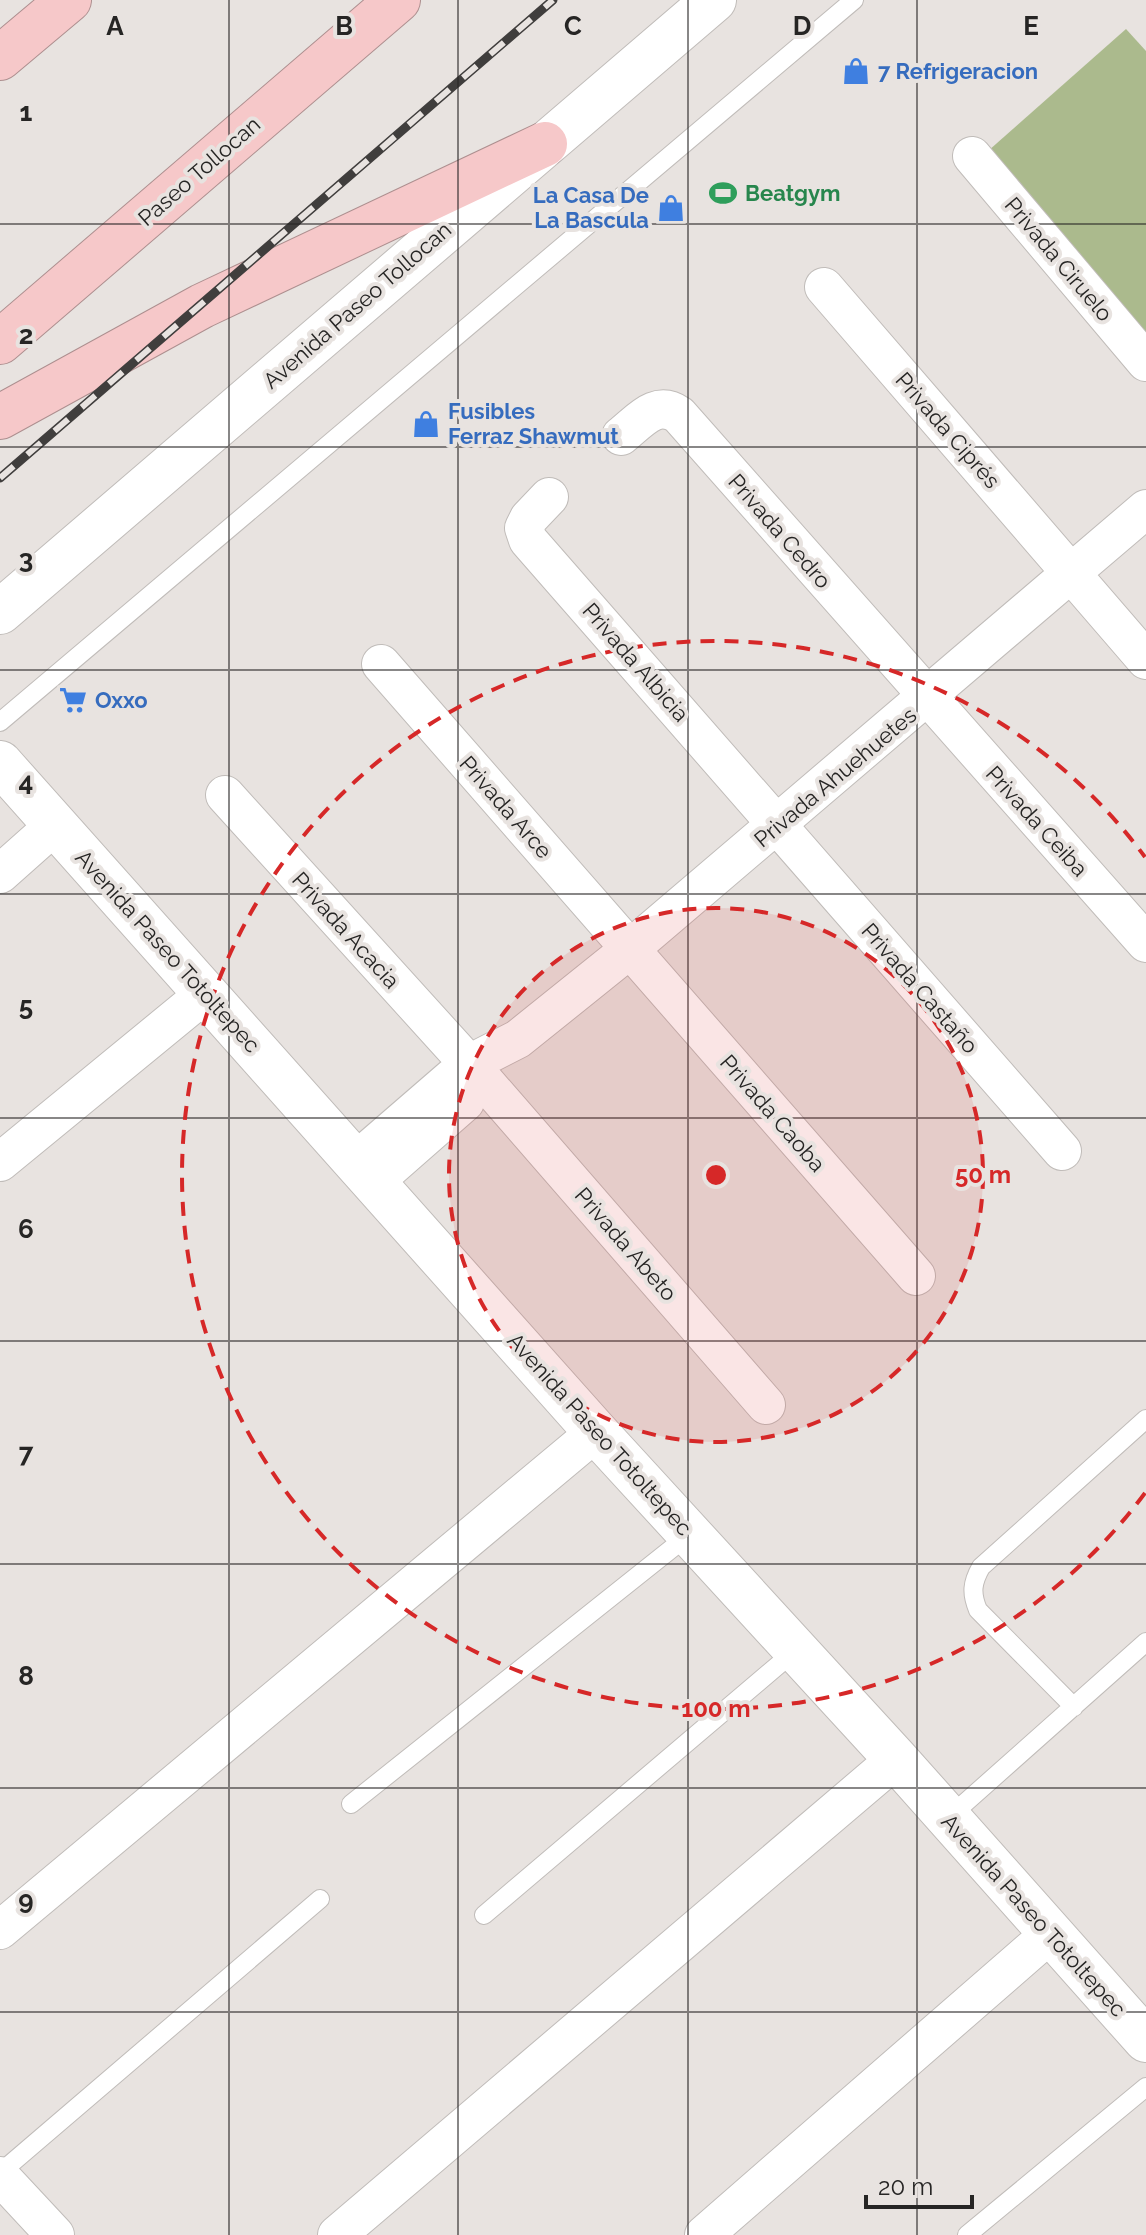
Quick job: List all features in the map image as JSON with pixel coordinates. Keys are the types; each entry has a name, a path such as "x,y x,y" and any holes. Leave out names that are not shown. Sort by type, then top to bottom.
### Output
{"highway":[{"path":"0,58 69,0"},
{"name":"Paseo Tollocan","path":"0,342 398,0"},
{"path":"0,417 202,306 545,144"}],"main road":[{"name":"Avenida Paseo Tollocan","path":"0,612 714,0"},
{"name":"Avenida Paseo Totoltepec","path":"0,763 596,1432 896,1759 1146,2040"}],"street":[{"name":"Privada Ciruelo","path":"972,156 1146,362"},
{"name":"Privada Ciprés","path":"824,287 1146,660"},
{"name":"Privada Cedro","path":"621,436 656,408 668,408 679,415 928,698"},
{"name":"Privada Albicia","path":"549,497 524,528 528,540 779,824"},
{"name":"Privada Ahuehuetes","path":"366,1171 476,1074 928,698 1146,509"},
{"name":"Privada Arce","path":"381,664 630,949"},
{"name":"Privada Ceiba","path":"928,698 1146,943"},
{"name":"Privada Acacia","path":"225,795 476,1074"},
{"name":"Privada Castaño","path":"779,824 1062,1151"},
{"path":"0,874 54,826"},
{"name":"Privada Caoba","path":"630,949 916,1276"},
{"path":"0,1162 206,993"},
{"name":"Privada Abeto","path":"476,1074 766,1405"},
{"path":"0,1930 596,1432"},
{"path":"337,2235 896,1759"},
{"path":"704,2235 1051,1933"},
{"path":"0,2174 55,2235"}],"lane":[{"path":"0,722 854,0"},
{"path":"1074,1707 978,1610 972,1595 974,1580 981,1567 1146,1419"},
{"path":"351,1804 690,1534"},
{"path":"948,1818 1146,1642"},
{"path":"484,1915 796,1650"},
{"path":"0,2174 320,1899"},
{"path":"967,2235 1146,2087"}],"green space":[{"path":"1126,29 1146,51 1146,347 988,151"}],"railway":[{"path":"0,478 553,0"}],"place":[{"name":"7 Refrigeracion","path":"856,71"},
{"name":"Beatgym","path":"723,193"},
{"name":"La Casa De La Bascula","path":"671,208"},
{"name":"Fusibles Ferraz Shawmut","path":"426,424"},
{"name":"Oxxo","path":"73,700"}]}
